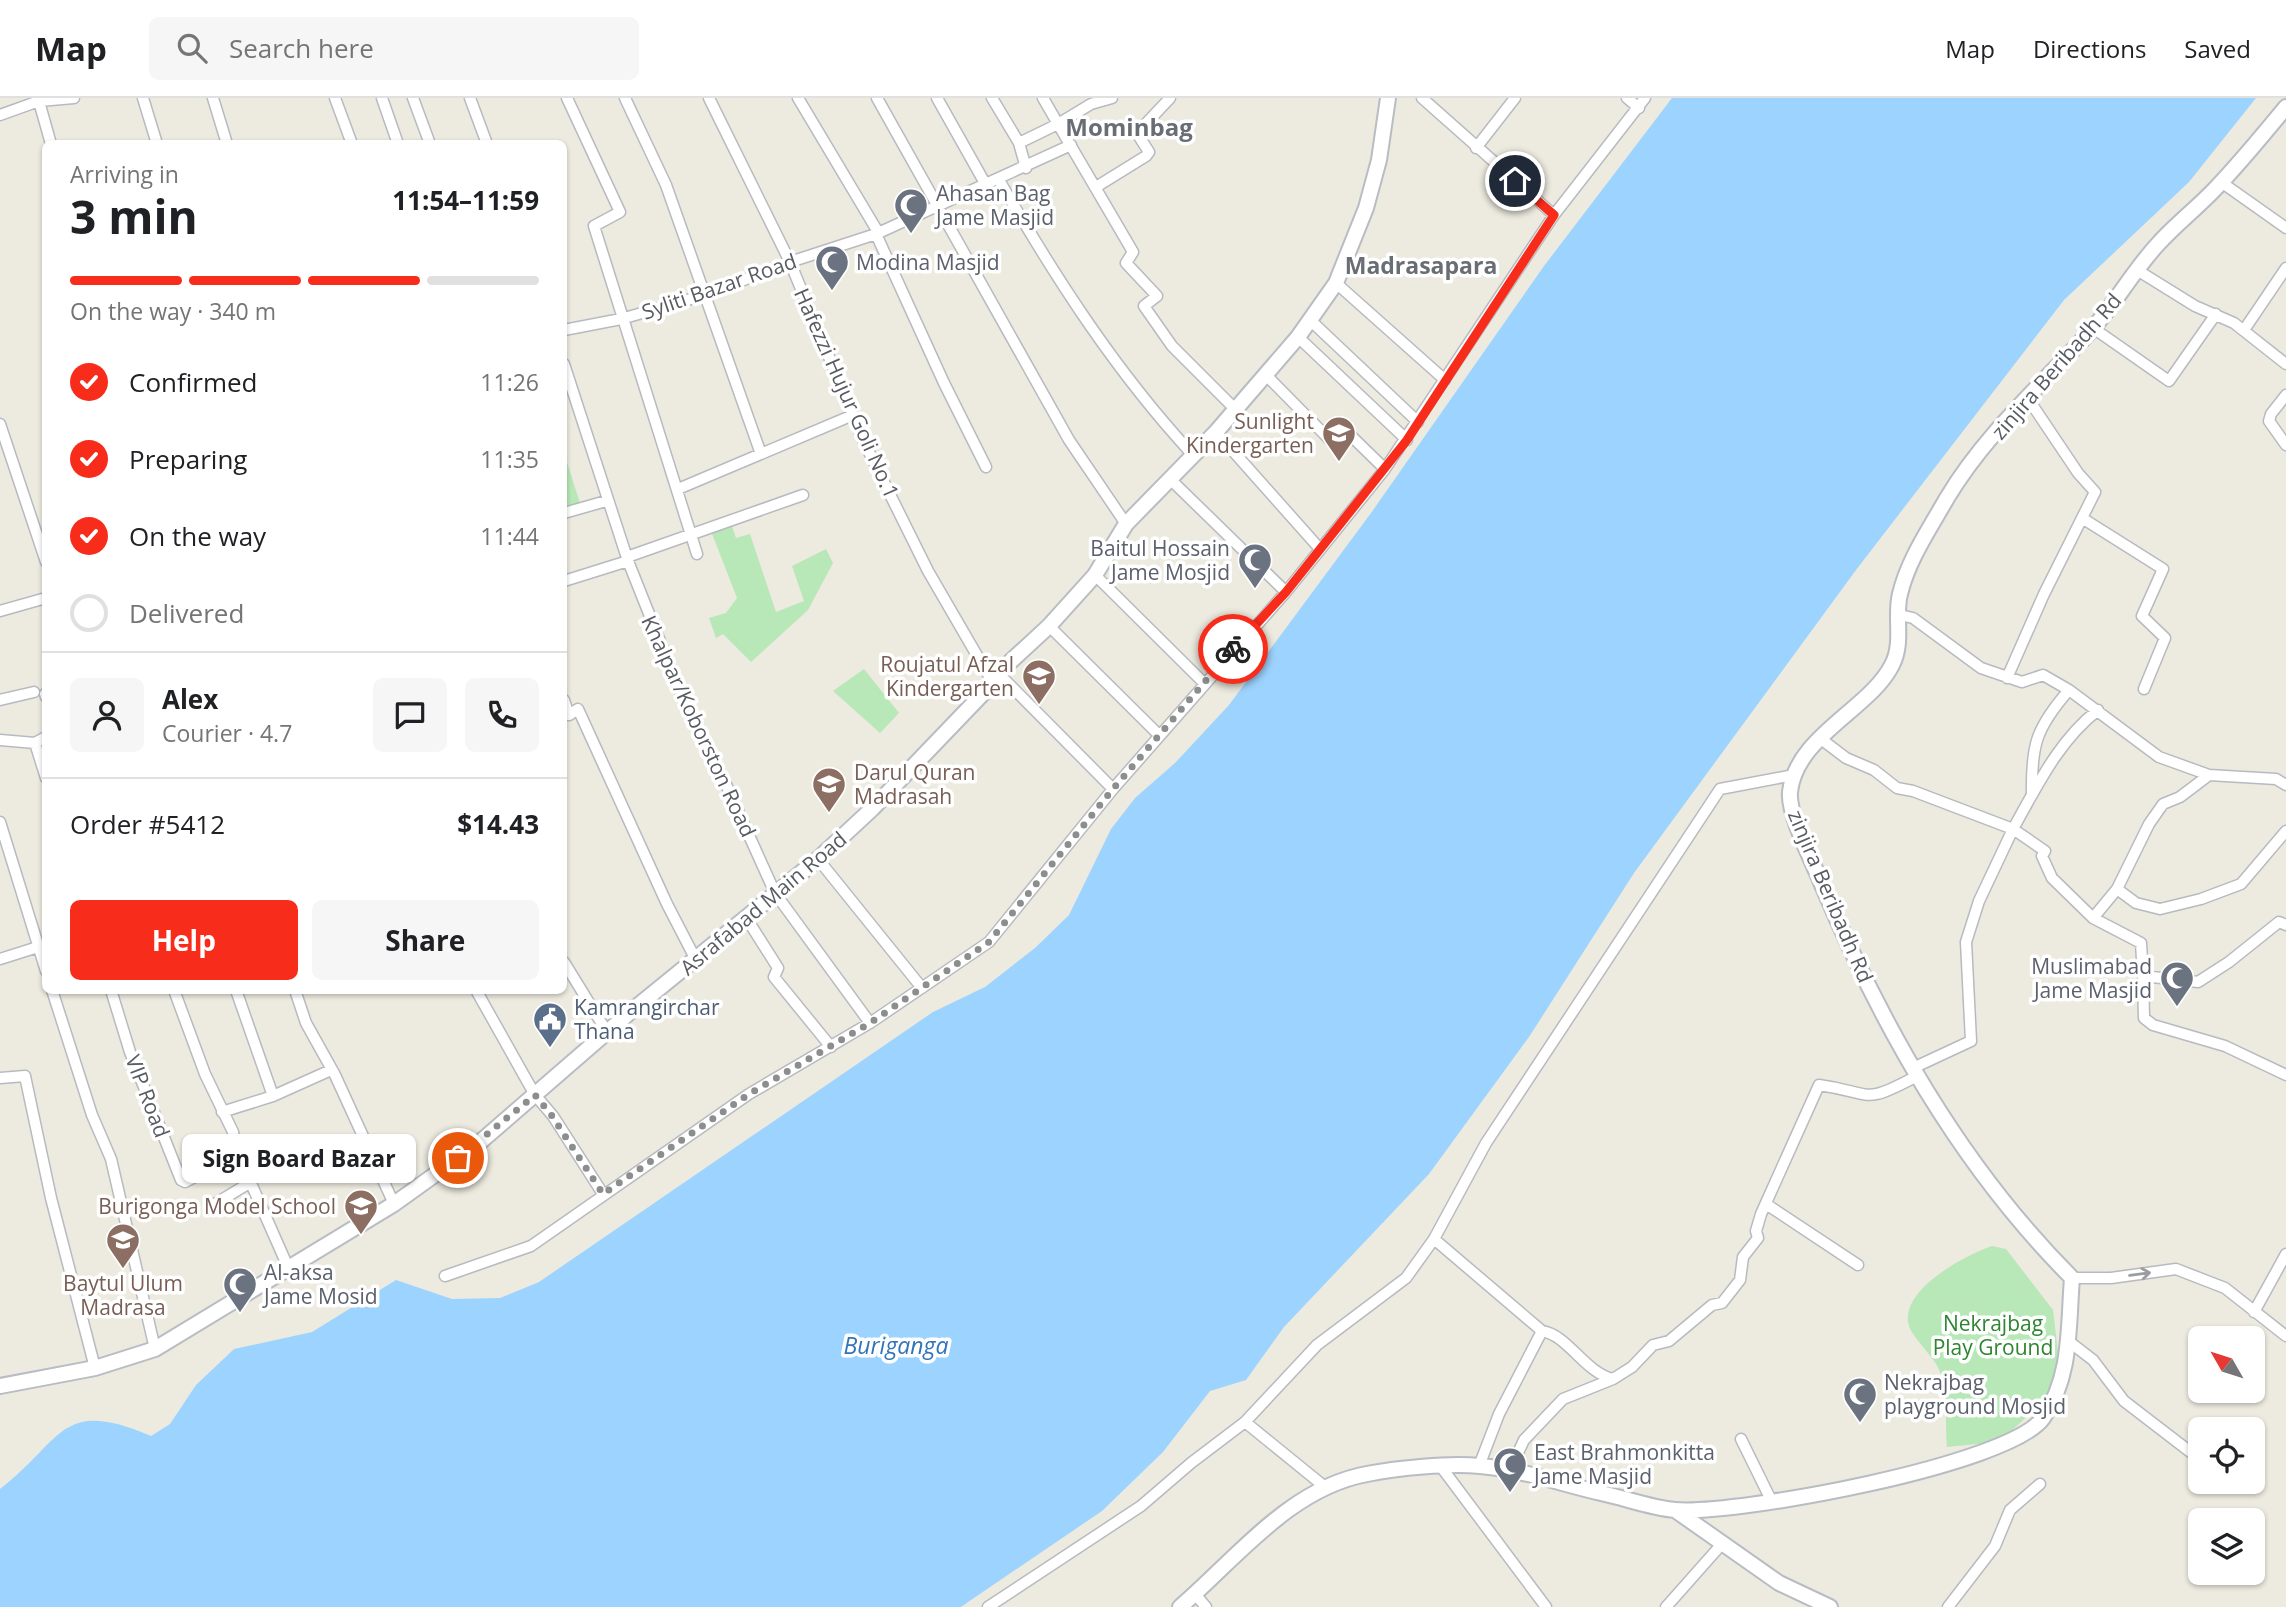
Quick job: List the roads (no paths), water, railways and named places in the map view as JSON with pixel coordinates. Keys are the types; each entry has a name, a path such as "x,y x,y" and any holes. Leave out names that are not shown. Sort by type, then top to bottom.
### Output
{"street":[{"path":"0,115 38,100 74,98"},
{"path":"144,98 156,140"},
{"path":"213,98 226,140"},
{"path":"335,98 351,140"},
{"path":"383,98 397,140"},
{"path":"413,98 429,140"},
{"path":"470,98 486,140"},
{"path":"567,98 620,212 594,226 621,319 693,532 697,554"},
{"path":"625,98 666,185 761,454"},
{"name":"Hafezzi Hujur Goli No.1","path":"709,98 790,262 853,415 928,571 995,678 1113,789"},
{"path":"798,98 877,233 944,383 986,467"},
{"path":"877,98 1069,440 1126,524"},
{"path":"937,98 986,185"},
{"path":"992,98 1019,143 1026,168"},
{"path":"1043,98 1133,253 1126,263 1157,296 1144,306 1172,346 1235,409"},
{"path":"1019,143 1058,124 1089,101 1112,98"},
{"path":"1096,187 1146,156 1149,152 1140,138 1140,130 1170,98"},
{"name":"Asrafabad Main Road","path":"0,1386 95,1368 155,1349 394,1204 479,1143 629,1013 818,859 873,808 995,678 1049,626 1095,575 1126,524 1216,432 1298,337 1336,284 1366,208 1379,160 1388,98"},
{"path":"1422,98 1554,215"},
{"path":"1476,148 1515,98"},
{"path":"1627,98 1639,108"},
{"path":"444,1276 531,1245 749,1094 870,1023 989,942 1113,789 1203,682 1286,592 1385,469 1407,440 1554,215 1645,98"},
{"path":"38,100 50,140"},
{"name":"zinjira Beribadh Rd","path":"2073,1278 2040,1246 1941,1115 1880,1013 1809,855 1789,795 1794,775 1821,739 1892,666 1899,638 1898,599 1906,572 1948,497 1969,466 2027,397 2093,328 2159,243 2221,183 2286,108"},
{"name":"Syliti Bazar Road","path":"567,329 621,319 705,295 790,262 877,233 1026,168 1071,145"},
{"path":"999,180 1065,290 1146,403 1193,455"},
{"path":"2221,183 2286,228"},
{"path":"2244,330 2286,268"},
{"path":"2137,270 2171,292 2244,330 2286,363"},
{"path":"1336,284 1446,380"},
{"path":"2093,328 2169,381 2216,314"},
{"path":"1310,319 1418,422"},
{"path":"1298,337 1407,440"},
{"name":"Khalpar/Koborston Road","path":"567,374 627,559 689,715 724,780 775,893 870,1023"},
{"path":"1266,375 1333,443 1345,430 1385,469"},
{"path":"2286,395 2271,414 2269,421 2286,444"},
{"path":"2007,678 2094,489 2078,473 2027,397"},
{"path":"678,489 853,415"},
{"path":"0,424 42,550"},
{"path":"1216,432 1320,549"},
{"path":"1170,479 1286,592"},
{"path":"567,580 693,532 803,495"},
{"path":"681,500 689,510"},
{"path":"567,512 607,501"},
{"path":"2082,517 2162,569 2142,616 2165,638 2144,689"},
{"path":"1095,575 1203,682"},
{"path":"0,611 42,599"},
{"path":"1900,615 1913,618 1981,668 2027,682 2043,675 2098,710 2159,757 2209,775 2276,779 2286,785"},
{"path":"1049,626 1159,735"},
{"path":"2032,795 2031,761 2040,727 2069,690"},
{"path":"0,700 41,694"},
{"path":"567,709 569,715 579,709 650,869 696,960"},
{"path":"1509,1472 1524,1440 1563,1399 1613,1379 1632,1367 1653,1345 1669,1341 1712,1305 1726,1298 1740,1280 1743,1257 1758,1238 1756,1231 1766,1205 1819,1085 1870,1097 1882,1095 1915,1072 1971,1041 1966,942 1979,901 2032,795 2078,725 2098,710"},
{"path":"0,738 35,743 42,739"},
{"path":"1821,739 1846,758 1874,770 1897,788 1913,791 2013,829 2045,851 2042,856 2052,878 2093,918 2141,943 2144,1018 2153,1025 2225,1046 2286,1074"},
{"path":"35,743 42,765"},
{"path":"988,1607 1142,1506 1191,1462 1245,1422 1317,1345 1406,1278 1434,1239 1486,1143 1720,789 1794,775"},
{"path":"2093,918 2117,889 2149,824 2163,804 2180,797 2209,775"},
{"path":"0,822 42,959"},
{"path":"2117,889 2136,903 2160,909 2201,899 2241,884 2286,831"},
{"path":"818,859 922,988"},
{"path":"747,919 778,968 774,977 831,1047"},
{"path":"2143,976 2198,982 2279,922 2286,925"},
{"path":"0,959 38,947"},
{"path":"567,966 607,1032"},
{"path":"53,994 92,1115 111,1159 155,1349"},
{"name":"VIP Road","path":"112,994 130,1052 181,1180 185,1182 238,1154"},
{"path":"176,994 222,1112 233,1132 238,1154 288,1267"},
{"path":"237,994 273,1096"},
{"path":"296,994 306,1023 394,1204"},
{"path":"478,994 535,1095 552,1116 603,1194"},
{"path":"222,1112 273,1096 331,1070"},
{"path":"0,1078 22,1074 25,1076 51,1198 95,1368"},
{"path":"213,1205 251,1182"},
{"path":"1766,1205 1858,1265"},
{"path":"1434,1239 1542,1331 1550,1332 1598,1373 1613,1379"},
{"path":"2254,1312 2286,1254"},
{"path":"1180,1607 1299,1500 1325,1487 1368,1474 1479,1466 1675,1510 1772,1502 1925,1469 1998,1447 2024,1435 2042,1419 2066,1373 2073,1278 2111,1278 2176,1269 2225,1288 2286,1336"},
{"path":"1479,1466 1499,1414 1542,1331"},
{"path":"2067,1340 2093,1360 2124,1401 2188,1450"},
{"path":"1245,1422 1325,1487"},
{"path":"1741,1439 1772,1502"},
{"path":"1442,1468 1545,1607"},
{"path":"1948,1607 1995,1546 2010,1510 2040,1484"},
{"path":"1675,1510 1721,1545 1779,1583 1830,1607"},
{"path":"1666,1607 1721,1545"},
{"path":"1195,1594 1206,1607"}],"water":[{"name":"Buriganga","path":"1672,98 2256,98 2189,182 2064,300 1856,570 1634,873 1529,1037 1429,1174 1284,1327 1246,1380 1210,1391 1163,1452 1102,1511 961,1607 0,1607 0,1489 65,1430 80,1423 98,1421 121,1425 151,1436 170,1424 196,1385 234,1349 312,1332 396,1280 452,1299 500,1298 539,1282 933,1012 985,987 1035,948 1069,915 1111,829 1135,798 1175,763 1229,705 1371,513 1544,266"}],"place":[{"name":"Ahasan Bag Jame Masjid","path":"911,235"},
{"name":"Modina Masjid","path":"832,292"},
{"name":"Sunlight Kindergarten","path":"1339,463"},
{"name":"Baitul Hossain Jame Mosjid","path":"1255,590"},
{"name":"Roujatul Afzal Kindergarten","path":"1039,706"},
{"name":"Darul Quran Madrasah","path":"829,814"},
{"name":"Muslimabad Jame Masjid","path":"2177,1008"},
{"name":"Kamrangirchar Thana","path":"550,1049"},
{"name":"Sign Board Bazar","path":"458,1158"},
{"name":"Burigonga Model School","path":"361,1236"},
{"name":"Baytul Ulum Madrasa","path":"123,1270"},
{"name":"Al-aksa Jame Mosid","path":"240,1314"},
{"name":"Nekrajbag playground Mosjid","path":"1860,1424"},
{"name":"East Brahmonkitta Jame Masjid","path":"1510,1494"}],"district":[{"name":"Mominbag","path":"1129,126"},
{"name":"Madrasapara","path":"1421,265"}],"park label":[{"name":"Nekrajbag Play Ground","path":"1993,1335"}]}
